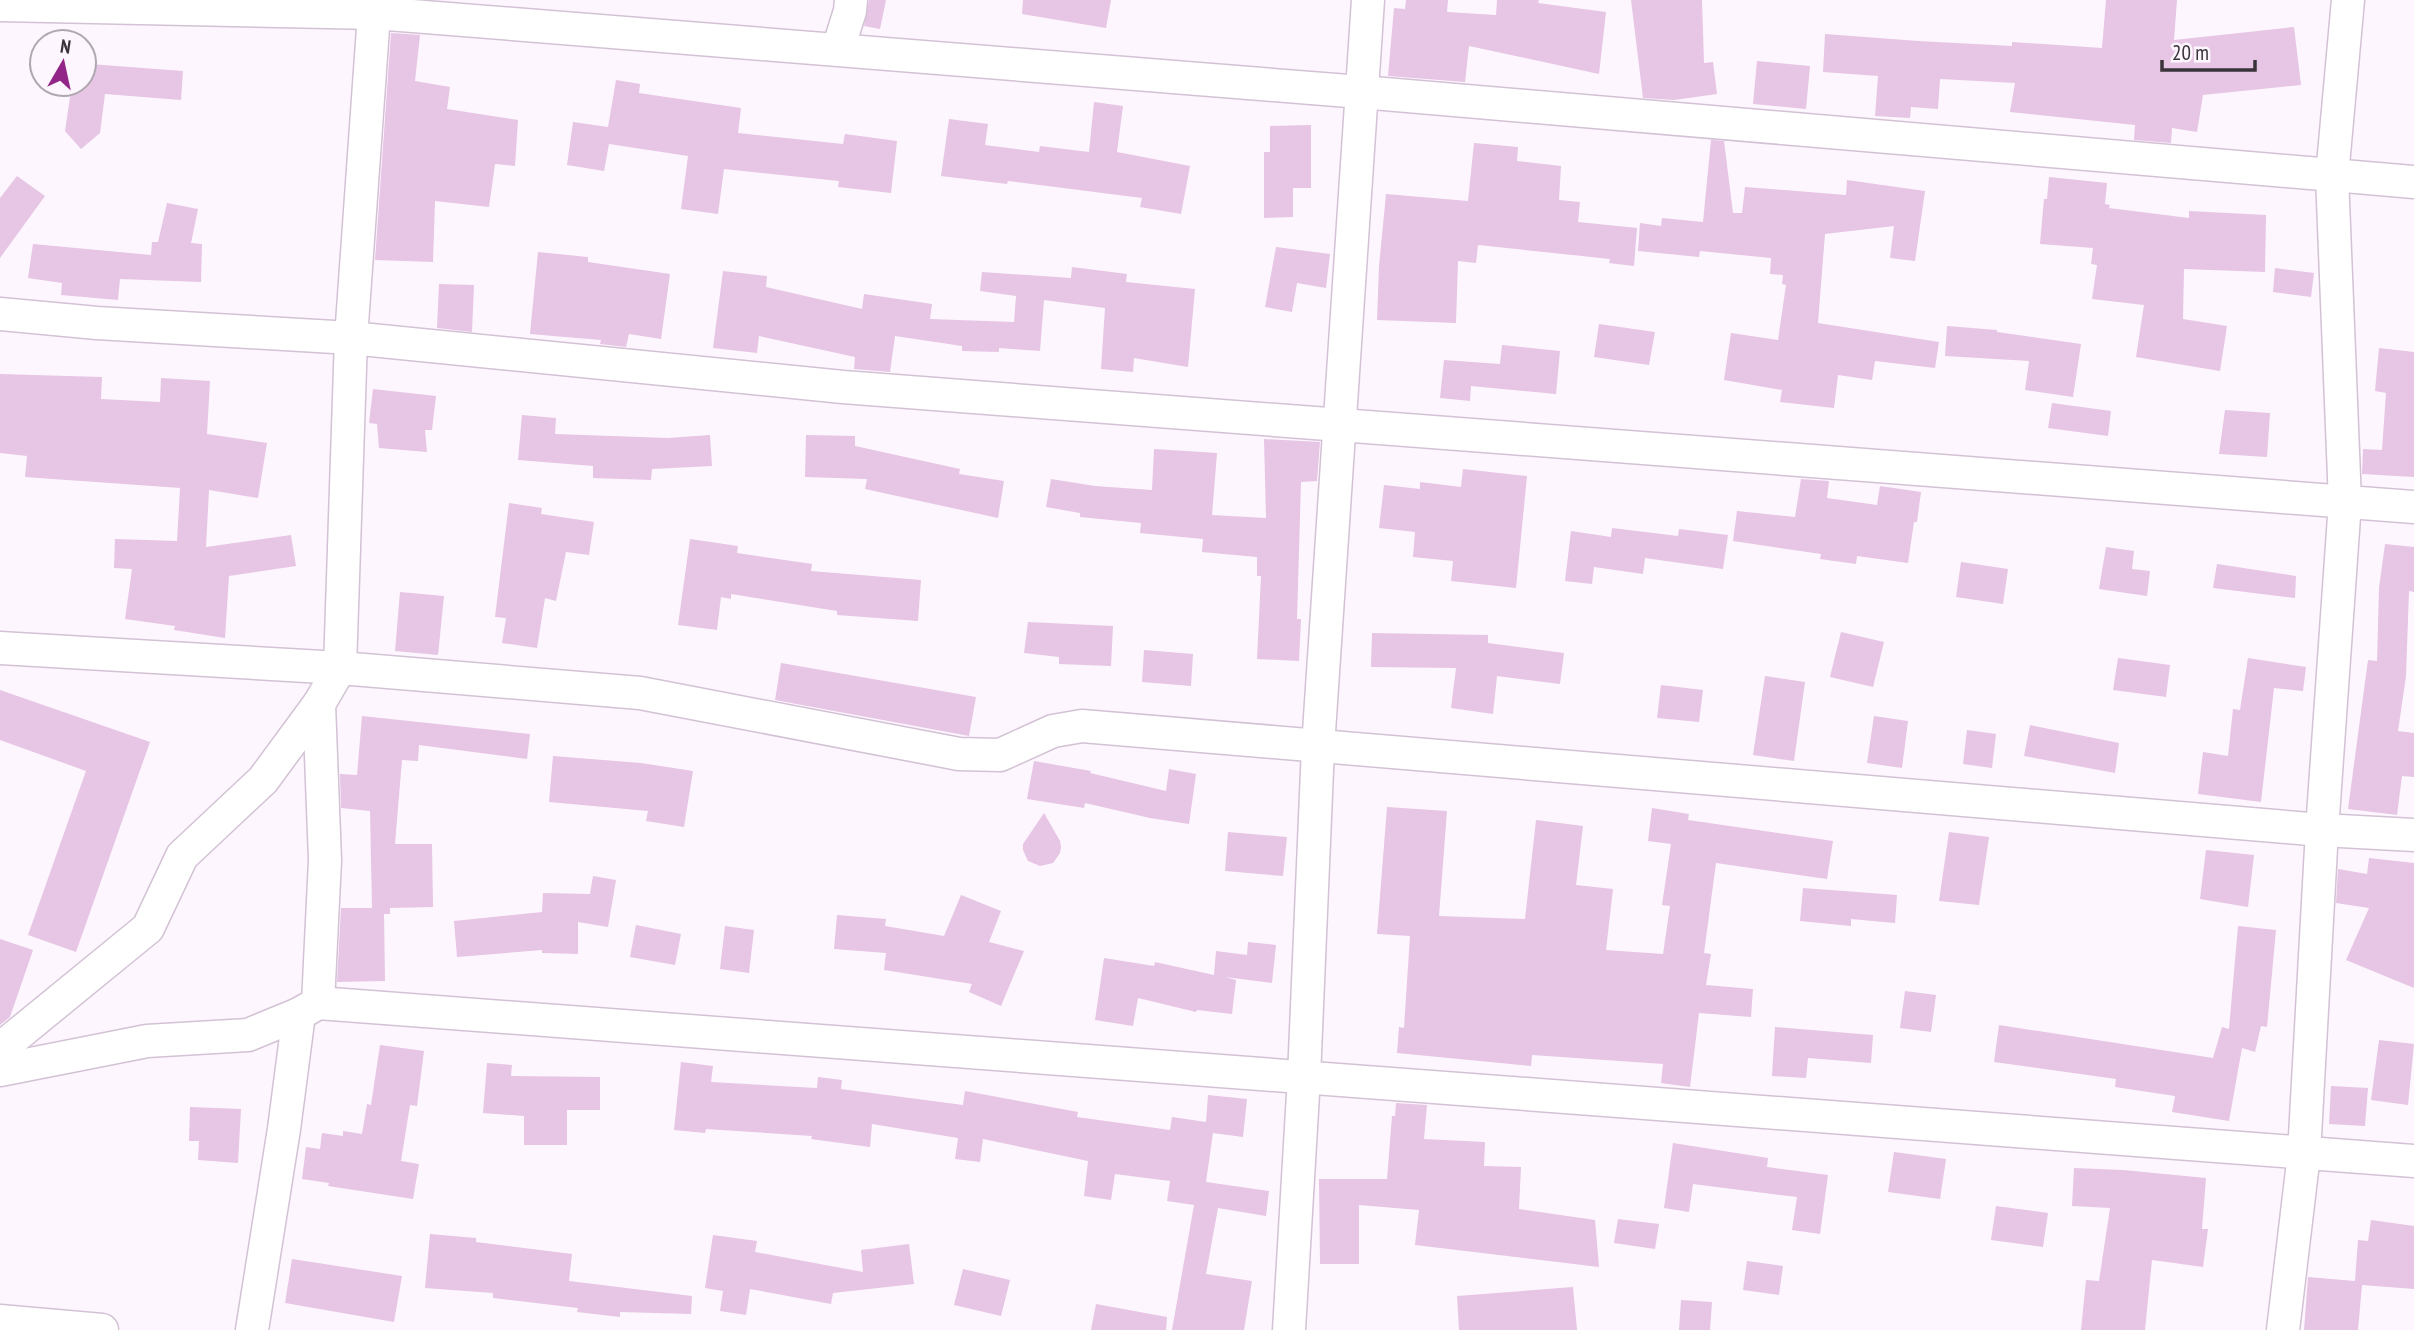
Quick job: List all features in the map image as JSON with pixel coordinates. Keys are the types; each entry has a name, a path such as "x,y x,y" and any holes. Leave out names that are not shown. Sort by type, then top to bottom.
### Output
{"street":[{"path":"838,49 851,0"},
{"path":"1289,1330 1304,1077 1318,747 1368,0"},
{"path":"2283,1330 2304,1154 2322,830 2345,502 2332,176 2348,0"},
{"path":"0,5 375,6 838,49 2414,182"},
{"path":"0,1049 148,928 182,856 263,780 319,704 340,668 351,338 375,6"},
{"path":"0,314 97,323 351,338 843,387 2414,507"},
{"path":"0,648 340,668 640,693 959,754 1000,755 1053,731 1082,726 2322,830 2414,835"},
{"path":"252,1330 284,1129 308,1009 325,860 319,704"},
{"path":"0,1070 147,1041 248,1035 308,1009 1304,1077 2414,1161"},
{"path":"0,1321 102,1330"}],"building":[{"path":"869,0 886,0 880,29 864,26"},
{"path":"1023,0 1111,0 1106,28 1022,14"},
{"path":"1406,0 1448,0 1447,12 1496,15 1497,0 1539,0 1538,3 1606,12 1599,74 1469,46 1465,82 1388,76 1394,8 1405,9"},
{"path":"1631,0 1702,0 1704,63 1713,62 1717,94 1674,100 1643,98"},
{"path":"2106,0 2177,0 2174,40 2294,27 2301,85 2203,95 2197,132 2172,128 2171,143 2134,140 2135,125 2010,112 2015,83 1940,79 1938,109 1911,107 1910,118 1875,116 1878,76 1823,72 1825,34 2012,46 2012,42 2102,48"},
{"path":"391,33 420,35 415,81 450,87 447,109 518,120 515,166 495,164 489,207 435,201 433,262 375,260"},
{"path":"1757,61 1810,66 1806,109 1753,104"},
{"path":"98,65 183,71 181,100 105,94 100,133 81,149 65,131 70,98 98,98"},
{"path":"616,80 640,84 639,93 741,108 738,133 843,144 845,134 897,141 891,193 838,187 839,181 724,169 718,214 681,209 688,156 609,144 604,171 567,165 573,122 608,127"},
{"path":"1094,102 1123,106 1117,152 1190,166 1181,214 1140,207 1142,198 1008,181 1007,184 941,176 949,119 988,124 985,145 1039,152 1040,146 1089,152"},
{"path":"1311,125 1311,188 1293,188 1293,217 1264,218 1264,152 1270,152 1270,126"},
{"path":"1711,140 1724,141 1733,213 1742,213 1745,187 1846,195 1847,180 1925,191 1915,261 1890,258 1894,226 1825,234 1818,323 1939,342 1935,368 1875,361 1872,380 1838,375 1834,408 1780,402 1782,390 1724,380 1731,333 1778,340 1786,285 1782,284 1783,275 1770,274 1771,258 1700,251 1699,257 1638,251 1640,223 1661,226 1662,218 1703,222"},
{"path":"1474,143 1518,147 1517,161 1561,166 1559,200 1580,202 1578,222 1637,228 1634,266 1609,263 1610,259 1478,245 1476,263 1458,261 1456,323 1377,320 1386,194 1468,201"},
{"path":"17,176 45,196 0,258 0,198"},
{"path":"2049,177 2107,183 2105,204 2110,205 2109,208 2189,218 2189,211 2266,215 2265,272 2184,269 2183,319 2227,326 2220,371 2136,357 2144,305 2092,299 2097,265 2091,264 2093,248 2040,244"},
{"path":"167,203 198,209 191,243 202,244 201,282 120,279 118,300 61,295 62,283 28,278 33,244 151,255 152,242 158,242"},
{"path":"1276,247 1330,254 1326,288 1297,283 1292,312 1265,307"},
{"path":"538,252 588,257 588,262 670,274 661,339 629,334 626,347 600,344 601,340 530,334"},
{"path":"1072,267 1127,274 1126,282 1195,289 1188,367 1134,358 1133,372 1101,369 1105,308 1044,300 1040,351 999,348 999,352 962,351 962,346 895,336 890,372 854,369 855,357 759,336 757,353 713,348 723,271 767,276 766,287 862,309 864,294 932,304 930,319 1014,322 1016,296 980,291 982,272 1071,278"},
{"path":"2275,268 2314,273 2311,297 2273,292"},
{"path":"439,284 474,285 472,332 437,328"},
{"path":"1599,324 1655,332 1649,365 1594,357"},
{"path":"1947,326 1997,330 2081,344 2073,397 2025,390 2029,361 1945,356"},
{"path":"1502,345 1560,351 1556,394 1471,386 1470,401 1440,398 1444,360 1500,364"},
{"path":"2379,348 2414,352 2414,477 2362,474 2363,449 2382,450 2386,393 2375,391"},
{"path":"0,374 102,377 101,399 160,402 161,378 210,381 207,434 267,443 258,498 209,490 206,547 291,535 296,566 229,576 225,638 174,630 175,626 125,619 132,569 114,568 115,539 177,541 180,488 25,477 27,456 0,453"},
{"path":"373,389 436,396 432,430 425,430 427,452 379,448 377,424 369,423"},
{"path":"2052,403 2111,411 2108,436 2048,428"},
{"path":"2225,410 2270,413 2267,457 2219,454"},
{"path":"522,415 556,418 555,434 668,438 710,435 712,466 652,469 651,480 593,478 593,466 518,460"},
{"path":"806,435 855,436 855,446 960,469 959,474 1004,481 998,518 865,489 867,479 805,477"},
{"path":"1264,439 1320,442 1317,481 1301,482 1297,619 1301,619 1299,661 1257,659 1261,576 1257,576 1257,557 1202,552 1203,539 1140,533 1141,523 1080,517 1080,513 1046,507 1051,479 1095,486 1152,490 1154,449 1217,453 1212,515 1266,518"},
{"path":"1463,469 1527,476 1516,588 1451,581 1453,561 1413,557 1415,532 1379,528 1384,485 1420,489 1420,482 1461,487"},
{"path":"1801,479 1829,481 1827,498 1877,505 1880,486 1921,492 1908,563 1857,556 1856,564 1820,559 1821,554 1733,541 1737,511 1795,517"},
{"path":"509,503 542,508 541,514 594,522 589,555 566,552 556,601 545,598 537,648 502,643 506,618 495,617"},
{"path":"1612,528 1678,536 1679,529 1728,535 1723,569 1645,558 1643,574 1594,567 1592,584 1565,581 1571,531 1611,537"},
{"path":"690,539 738,546 737,553 812,564 811,571 921,580 918,621 837,615 837,611 731,594 731,599 721,597 717,630 678,625"},
{"path":"2385,544 2414,547 2414,592 2409,591 2406,676 2398,731 2414,733 2414,777 2402,776 2397,815 2348,809 2368,660 2377,661 2379,588"},
{"path":"2106,547 2134,551 2132,569 2150,571 2147,596 2099,589"},
{"path":"1961,562 2008,569 2003,604 1956,597"},
{"path":"2217,564 2296,576 2295,598 2213,588"},
{"path":"400,592 444,596 438,655 395,651"},
{"path":"1028,622 1113,626 1111,666 1059,664 1059,657 1024,653"},
{"path":"1841,632 1884,642 1873,687 1830,677"},
{"path":"1372,633 1488,635 1488,643 1564,653 1560,684 1497,676 1493,714 1451,708 1456,668 1371,667"},
{"path":"1144,650 1193,654 1191,686 1142,682"},
{"path":"2118,658 2170,665 2166,697 2113,690"},
{"path":"2248,658 2306,667 2303,691 2274,688 2261,802 2198,794 2203,752 2228,756 2233,709 2240,710"},
{"path":"781,663 976,697 969,736 775,700"},
{"path":"1765,676 1805,682 1794,761 1753,755"},
{"path":"1661,685 1703,690 1699,722 1657,718"},
{"path":"0,690 150,742 76,952 28,935 86,771 0,740"},
{"path":"362,716 530,734 527,759 419,745 418,761 402,760 395,844 432,844 433,907 390,908 390,914 384,914 385,981 337,982 341,908 372,908 370,811 341,808 340,774 357,775"},
{"path":"1874,716 1908,721 1902,768 1867,763"},
{"path":"2030,725 2119,743 2115,773 2024,756"},
{"path":"1967,730 1996,734 1992,768 1963,764"},
{"path":"553,756 641,763 693,771 684,827 646,821 648,811 549,802"},
{"path":"1034,761 1091,771 1090,773 1166,791 1169,769 1196,774 1189,824 1085,803 1084,808 1027,799"},
{"path":"1387,807 1447,811 1439,916 1525,919 1536,820 1583,826 1576,885 1613,889 1606,950 1663,954 1670,906 1662,905 1671,844 1648,841 1652,808 1689,814 1688,820 1833,841 1827,879 1716,863 1704,953 1711,954 1706,985 1753,989 1751,1017 1699,1013 1690,1087 1661,1083 1663,1064 1532,1055 1531,1066 1397,1053 1399,1027 1404,1028 1410,936 1377,934"},
{"path":"1044,813 1061,847 1053,863 1040,866 1028,861 1023,844"},
{"path":"1228,832 1287,837 1283,876 1225,871"},
{"path":"1949,832 1989,837 1979,905 1939,901"},
{"path":"2206,850 2254,855 2248,907 2200,899"},
{"path":"2369,858 2414,863 2414,988 2346,960 2369,908 2336,903 2338,869 2367,874"},
{"path":"593,876 616,880 608,927 578,922 578,954 542,953 542,950 457,957 454,921 542,912 543,893 590,894"},
{"path":"1803,888 1897,895 1895,923 1851,919 1851,926 1800,921"},
{"path":"961,895 1001,911 989,942 1024,951 1001,1006 969,992 972,984 884,970 886,953 834,949 837,915 886,919 885,926 944,936"},
{"path":"636,925 681,934 675,965 630,957"},
{"path":"725,926 754,930 749,973 720,969"},
{"path":"2238,926 2276,930 2267,1027 2261,1026 2255,1052 2242,1048 2229,1121 2172,1112 2175,1096 2115,1087 2116,1079 1994,1062 1999,1025 2213,1058 2222,1027 2229,1029"},
{"path":"0,939 33,950 10,1017 0,1025"},
{"path":"1248,942 1276,945 1272,983 1225,977 1236,980 1232,1014 1196,1012 1138,998 1133,1026 1095,1020 1104,958 1154,966 1155,962 1214,975 1216,951 1247,955"},
{"path":"1905,991 1936,995 1931,1032 1900,1028"},
{"path":"1775,1027 1873,1035 1871,1063 1808,1058 1806,1078 1772,1076"},
{"path":"2379,1040 2414,1044 2408,1105 2371,1100"},
{"path":"380,1045 424,1051 417,1106 410,1105 401,1161 419,1164 413,1199 328,1186 329,1183 302,1179 306,1147 320,1149 322,1133 343,1136 343,1131 362,1134 367,1104 371,1105"},
{"path":"681,1062 713,1066 711,1082 817,1088 818,1077 842,1080 841,1089 963,1105 965,1091 1078,1112 1077,1117 1170,1130 1172,1117 1206,1122 1208,1095 1247,1099 1243,1137 1213,1133 1206,1182 1269,1191 1266,1216 1218,1208 1206,1274 1252,1281 1244,1330 1172,1330 1194,1205 1167,1201 1170,1181 1115,1174 1111,1200 1084,1196 1088,1161 983,1139 980,1162 955,1159 958,1138 872,1124 870,1147 811,1139 812,1136 706,1129 705,1133 674,1130"},
{"path":"487,1063 512,1065 511,1076 600,1077 600,1110 567,1110 567,1145 524,1145 524,1116 483,1113"},
{"path":"2331,1086 2368,1088 2365,1126 2329,1124"},
{"path":"1396,1103 1427,1105 1424,1139 1485,1142 1484,1166 1521,1167 1519,1209 1595,1220 1599,1267 1415,1245 1419,1210 1359,1205 1359,1264 1320,1264 1319,1179 1387,1179 1392,1116 1395,1116"},
{"path":"190,1107 241,1109 238,1163 198,1160 199,1141 189,1141"},
{"path":"1673,1143 1768,1158 1767,1167 1828,1175 1820,1234 1792,1230 1797,1197 1693,1184 1689,1212 1664,1208"},
{"path":"1894,1152 1946,1159 1940,1199 1888,1192"},
{"path":"2074,1168 2206,1178 2202,1229 2208,1229 2203,1267 2152,1260 2145,1330 2081,1330 2086,1280 2099,1281 2110,1208 2072,1206"},
{"path":"1996,1206 2048,1213 2043,1247 1991,1240"},
{"path":"1618,1219 1659,1224 1655,1249 1614,1243"},
{"path":"2371,1220 2414,1226 2414,1289 2362,1285 2358,1330 2304,1330 2308,1277 2355,1281 2358,1240 2368,1241"},
{"path":"430,1234 476,1238 476,1242 572,1254 569,1281 692,1296 691,1314 620,1312 620,1317 577,1312 578,1308 493,1298 493,1293 425,1288"},
{"path":"713,1235 757,1241 755,1252 863,1272 861,1250 909,1244 914,1284 833,1293 831,1304 750,1289 746,1315 720,1311 723,1291 705,1288"},
{"path":"292,1259 402,1276 394,1322 285,1303"},
{"path":"1747,1261 1783,1266 1779,1295 1743,1290"},
{"path":"963,1269 1010,1280 1001,1316 954,1305"},
{"path":"1573,1287 1577,1330 1459,1330 1457,1296"},
{"path":"1681,1300 1712,1302 1710,1330 1679,1330"},
{"path":"1096,1304 1167,1317 1166,1330 1091,1330"}]}
